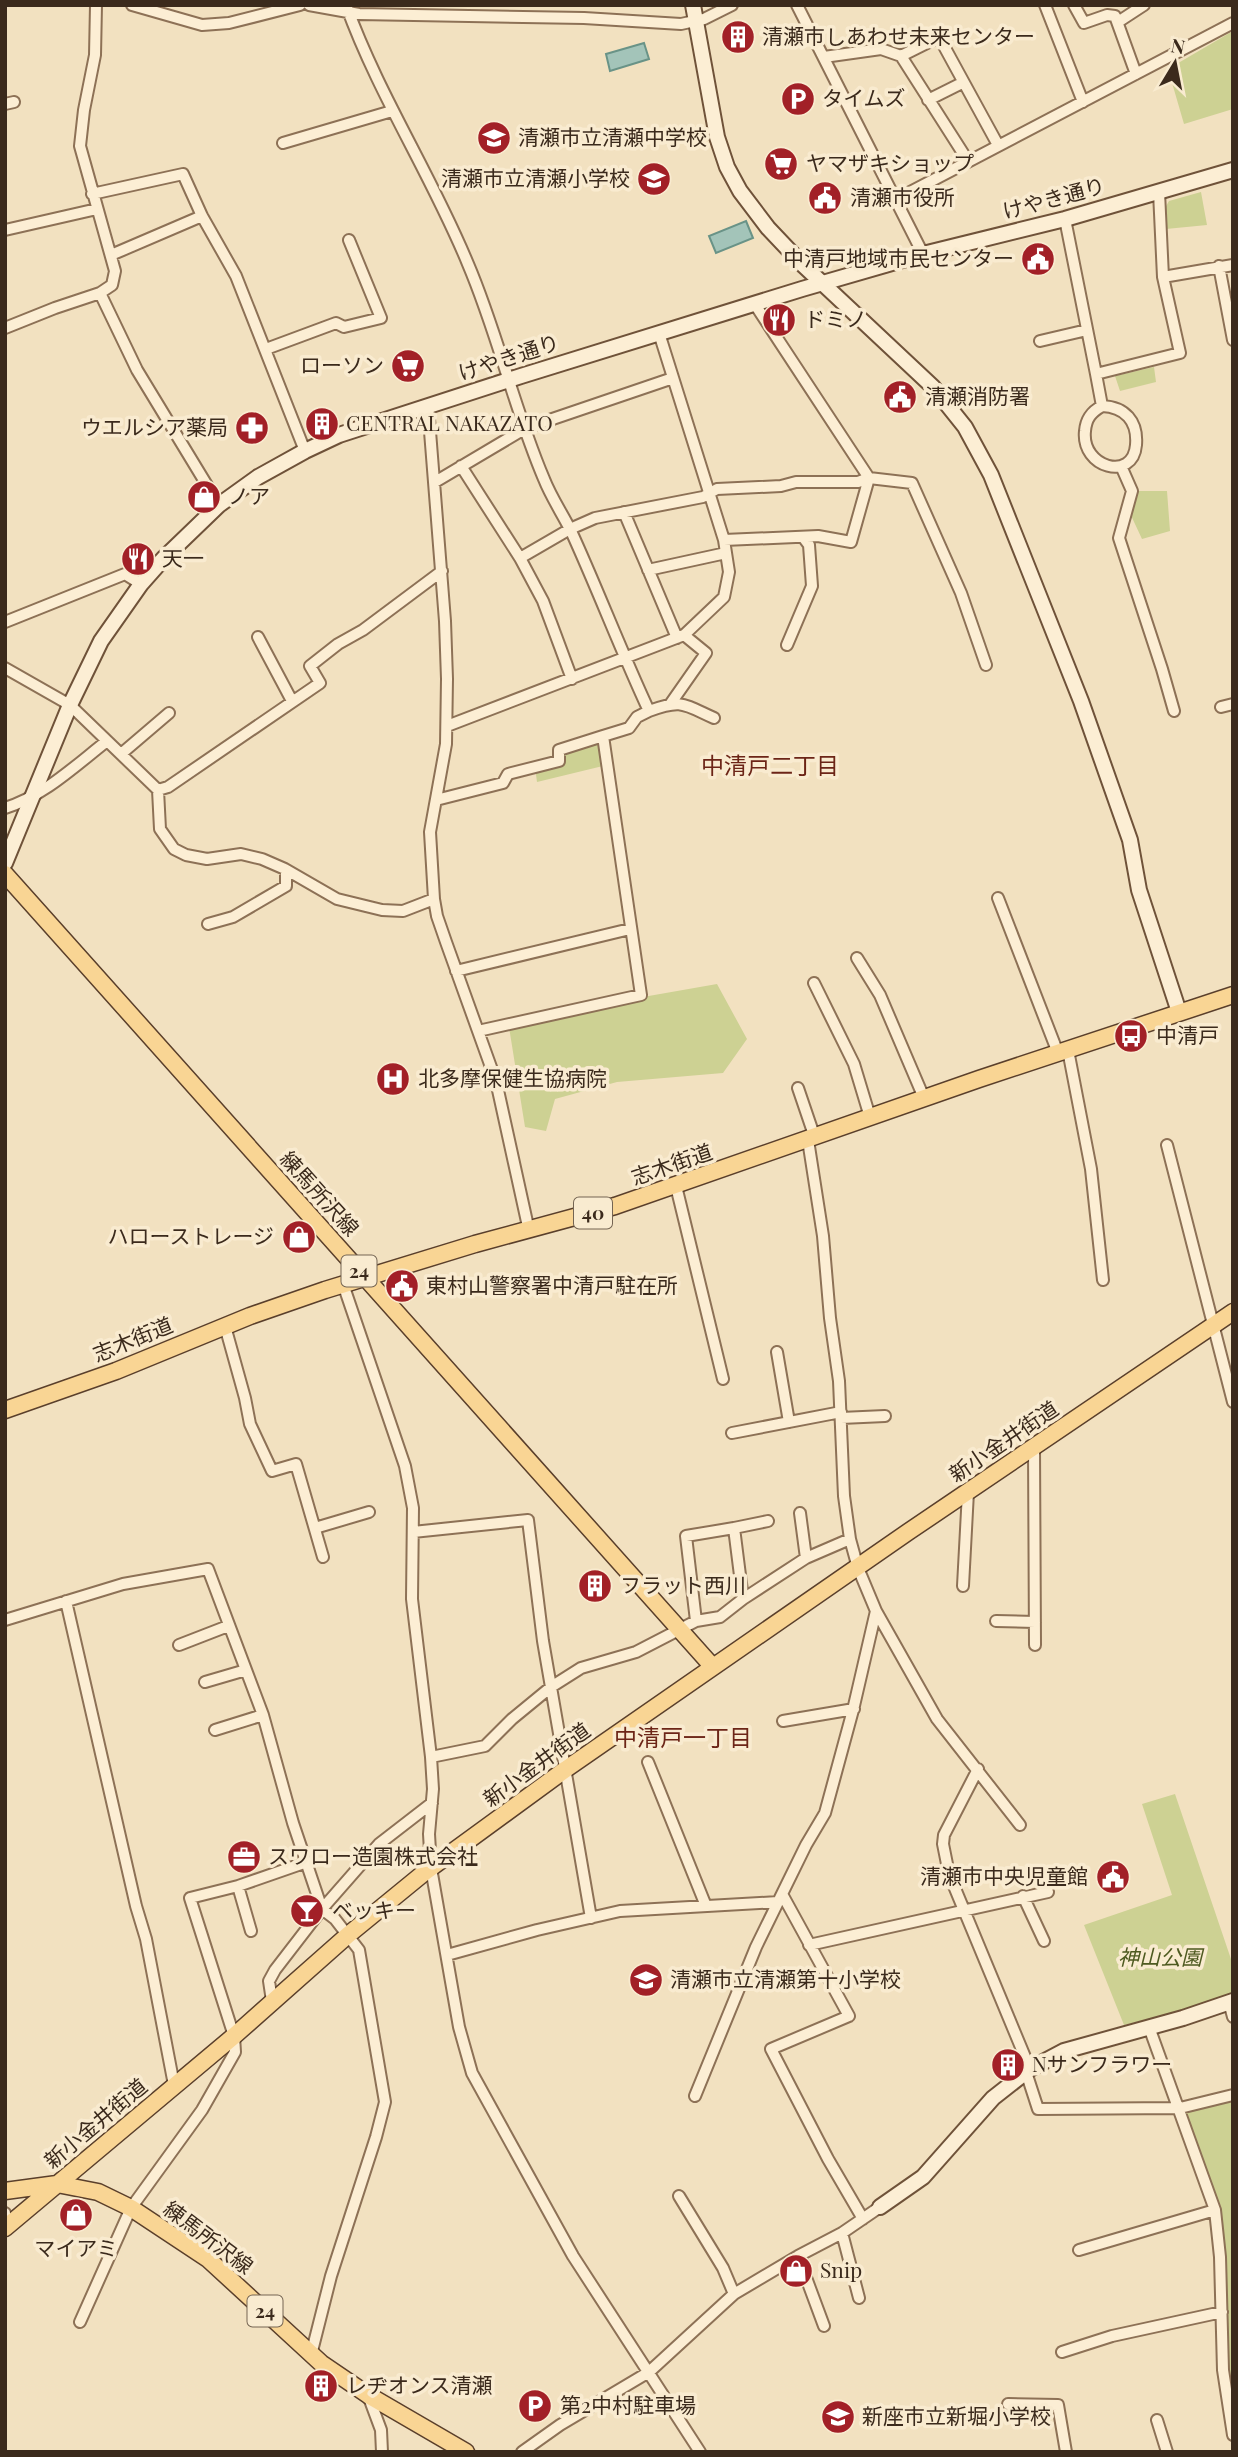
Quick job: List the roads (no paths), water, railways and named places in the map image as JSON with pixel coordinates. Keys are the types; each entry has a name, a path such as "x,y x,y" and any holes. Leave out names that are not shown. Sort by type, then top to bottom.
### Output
{"main road":[{"name":"練馬所沢線","path":"5,874 713,1667"},
{"name":"志木街道","path":"5,1410 116,1371 225,1326 343,1284 676,1186 1179,1012 1231,1000"},
{"name":"新小金井街道","path":"5,2228 430,1868 713,1667 1233,1312"},
{"name":"練馬所沢線","path":"5,2191 57,2184 98,2193 131,2208 208,2259 312,2355 369,2395 466,2452"}],"street":[{"path":"5,328 100,293 112,285 116,271 80,146 95,55 96,5"},
{"path":"132,5 202,25 229,23 300,5"},
{"path":"309,5 681,24 696,21 732,5"},
{"path":"693,5 717,136 740,191 768,228 933,387 965,428 991,475 1081,701 1130,840 1139,890 1179,1012"},
{"path":"797,5 923,254"},
{"path":"1045,5 1083,102"},
{"path":"1074,5 1084,23 1107,15 1115,16 1136,74"},
{"path":"1118,22 1144,5"},
{"path":"348,9 391,111 434,188 469,265 544,480 570,529 649,710"},
{"path":"895,200 1233,23"},
{"path":"901,57 939,37 998,145"},
{"path":"824,57 881,49 901,57 968,161"},
{"path":"928,100 962,83"},
{"path":"283,143 391,111"},
{"name":"けやき通り","path":"5,863 70,705 101,641 141,584 190,530 219,505 258,477 304,451 374,422 754,303 923,254 1065,219 1233,170"},
{"path":"92,194 183,174 202,216 236,276 304,451"},
{"path":"1096,374 1180,353 1163,277 1159,192"},
{"path":"5,230 97,209"},
{"path":"111,255 202,216"},
{"path":"1065,219 1102,406"},
{"path":"266,349 336,323 345,327 381,317 349,240"},
{"path":"1163,277 1233,265"},
{"path":"1219,266 1233,340"},
{"path":"100,293 137,370 219,505"},
{"path":"724,540 818,536 851,542 869,478 754,303"},
{"path":"1040,341 1087,330"},
{"path":"447,726 680,636 724,597 729,572 724,540 659,333"},
{"path":"435,482 526,428 673,378"},
{"path":"428,406 445,621 447,726 430,832 434,900 437,916 496,1081 529,1231"},
{"path":"1102,406 1119,408 1127,413 1133,423 1137,437 1136,451 1130,461 1121,466 1104,465 1093,459 1087,448 1084,436 1086,422 1094,410 1102,406"},
{"path":"461,466 520,558 542,601 572,679"},
{"path":"1121,466 1132,491 1119,538 1163,668 1174,711"},
{"path":"520,558 595,518 703,497 717,489 781,486 796,482 859,482 869,478 912,484 961,593 986,665"},
{"path":"624,512 680,636 706,653 671,703"},
{"path":"787,645 811,586 808,545 803,537"},
{"path":"648,570 726,553"},
{"path":"158,790 168,787 320,683 310,666 442,571"},
{"path":"5,622 125,574 141,584"},
{"path":"258,637 292,701"},
{"path":"5,668 70,705 158,790 160,829 174,849 186,855 207,859 241,854 262,859 337,899 382,910 403,911 434,900"},
{"path":"436,800 503,783 508,774 559,761 559,750 629,728 637,717 671,703 680,703 714,718"},
{"path":"121,754 169,713"},
{"path":"478,1031 641,995 603,736"},
{"path":"5,808 21,803 59,779 107,741"},
{"path":"208,924 233,918 286,886 286,870"},
{"path":"998,898 1063,1051 1091,1169 1103,1280"},
{"path":"456,971 630,929"},
{"path":"857,958 875,998 901,1042 924,1098"},
{"path":"814,983 854,1064 870,1117"},
{"path":"890,1047 901,1042"},
{"path":"798,1088 812,1139 841,1415 844,1496 850,1539 858,1568 876,1611 937,1720 1020,1825"},
{"path":"1167,1145 1233,1402"},
{"path":"676,1186 723,1378"},
{"path":"343,1284 405,1466 413,1508 412,1599 431,1757 430,1868 459,2028 472,2073 573,2256 700,2452"},
{"path":"225,1326 250,1424 271,1471 296,1464 323,1557"},
{"path":"777,1352 789,1422"},
{"path":"732,1433 841,1415 885,1416"},
{"path":"1034,1447 1035,1645"},
{"path":"963,1586 968,1492"},
{"path":"315,1528 369,1512"},
{"path":"800,1513 806,1558"},
{"path":"413,1532 528,1520 551,1687 591,1918"},
{"path":"696,1621 686,1536 768,1521"},
{"path":"734,1528 743,1599"},
{"path":"431,1757 485,1746 512,1719 551,1687 581,1668 636,1652 696,1621 720,1617 806,1558 850,1539"},
{"path":"5,1620 123,1584 208,1569 263,1715 322,1909 335,1919 359,1950 385,2102 331,2276 312,2355"},
{"path":"66,1601 136,1906 146,1939 174,2085"},
{"path":"695,2096 755,1947 825,1813 854,1709 876,1611"},
{"path":"996,1622 1035,1622"},
{"path":"179,1645 228,1626"},
{"path":"205,1682 246,1670"},
{"path":"783,1721 854,1709"},
{"path":"215,1730 263,1715"},
{"path":"648,1762 706,1906"},
{"path":"978,1769 943,1840 949,1874 1028,2070 1038,2109 1180,2108 1233,2095"},
{"path":"272,2001 269,1981 322,1909 379,1844 432,1803"},
{"path":"80,2322 131,2208 202,2110 235,2052 234,2036 190,1898 238,1886 306,1862"},
{"path":"238,1886 251,1931"},
{"path":"809,1945 1048,1892"},
{"path":"1023,1896 1044,1941"},
{"path":"447,1955 620,1911 780,1898"},
{"path":"780,1898 849,2016 771,2049 828,2159 863,2218"},
{"path":"522,2452 560,2425 649,2372 734,2294 798,2256 842,2234 923,2177 993,2098 1028,2070 1064,2051 1232,2006"},
{"path":"1149,2028 1215,2210 1220,2256 1223,2370 1233,2435"},
{"path":"679,2196 723,2268 734,2294"},
{"path":"1079,2250 1215,2210"},
{"path":"842,2234 859,2298"},
{"path":"798,2256 824,2326"},
{"path":"1062,2352 1112,2336 1222,2312"},
{"path":"369,2395 381,2430 382,2452"},
{"path":"1008,2404 1058,2405 1066,2452"},
{"path":"1157,2420 1167,2452"}],"water":[{"path":"644,43 649,59 610,71 606,54"},
{"path":"746,221 753,238 716,253 709,236"}],"place":[{"name":"清瀬市しあわせ未来センター","path":"738,37"},
{"name":"タイムズ","path":"798,99"},
{"name":"清瀬市立清瀬中学校","path":"494,138"},
{"name":"ヤマザキショップ","path":"781,164"},
{"name":"清瀬市立清瀬小学校","path":"654,179"},
{"name":"清瀬市役所","path":"825,198"},
{"name":"中清戸地域市民センター","path":"1038,259"},
{"name":"ドミノ","path":"779,320"},
{"name":"ローソン","path":"408,366"},
{"name":"清瀬消防署","path":"900,397"},
{"name":"CENTRAL NAKAZATO","path":"322,424"},
{"name":"ウエルシア薬局","path":"252,428"},
{"name":"ノア","path":"204,497"},
{"name":"天一","path":"138,559"},
{"name":"中清戸","path":"1131,1036"},
{"name":"北多摩保健生協病院","path":"393,1079"},
{"name":"ハローストレージ","path":"299,1237"},
{"name":"東村山警察署中清戸駐在所","path":"402,1286"},
{"name":"フラット西川","path":"595,1586"},
{"name":"スワロー造園株式会社","path":"244,1857"},
{"name":"清瀬市中央児童館","path":"1113,1877"},
{"name":"ベッキー","path":"307,1911"},
{"name":"清瀬市立清瀬第十小学校","path":"646,1980"},
{"name":"Nサンフラワー","path":"1008,2065"},
{"name":"マイアミ","path":"76,2215"},
{"name":"Snip","path":"796,2271"},
{"name":"レヂオンス清瀬","path":"321,2386"},
{"name":"第2中村駐車場","path":"535,2406"},
{"name":"新座市立新堀小学校","path":"838,2417"}],"district":[{"name":"中清戸二丁目","path":"770,766"},
{"name":"中清戸一丁目","path":"683,1738"}],"park label":[{"name":"神山公園","path":"1160,1958"}]}
